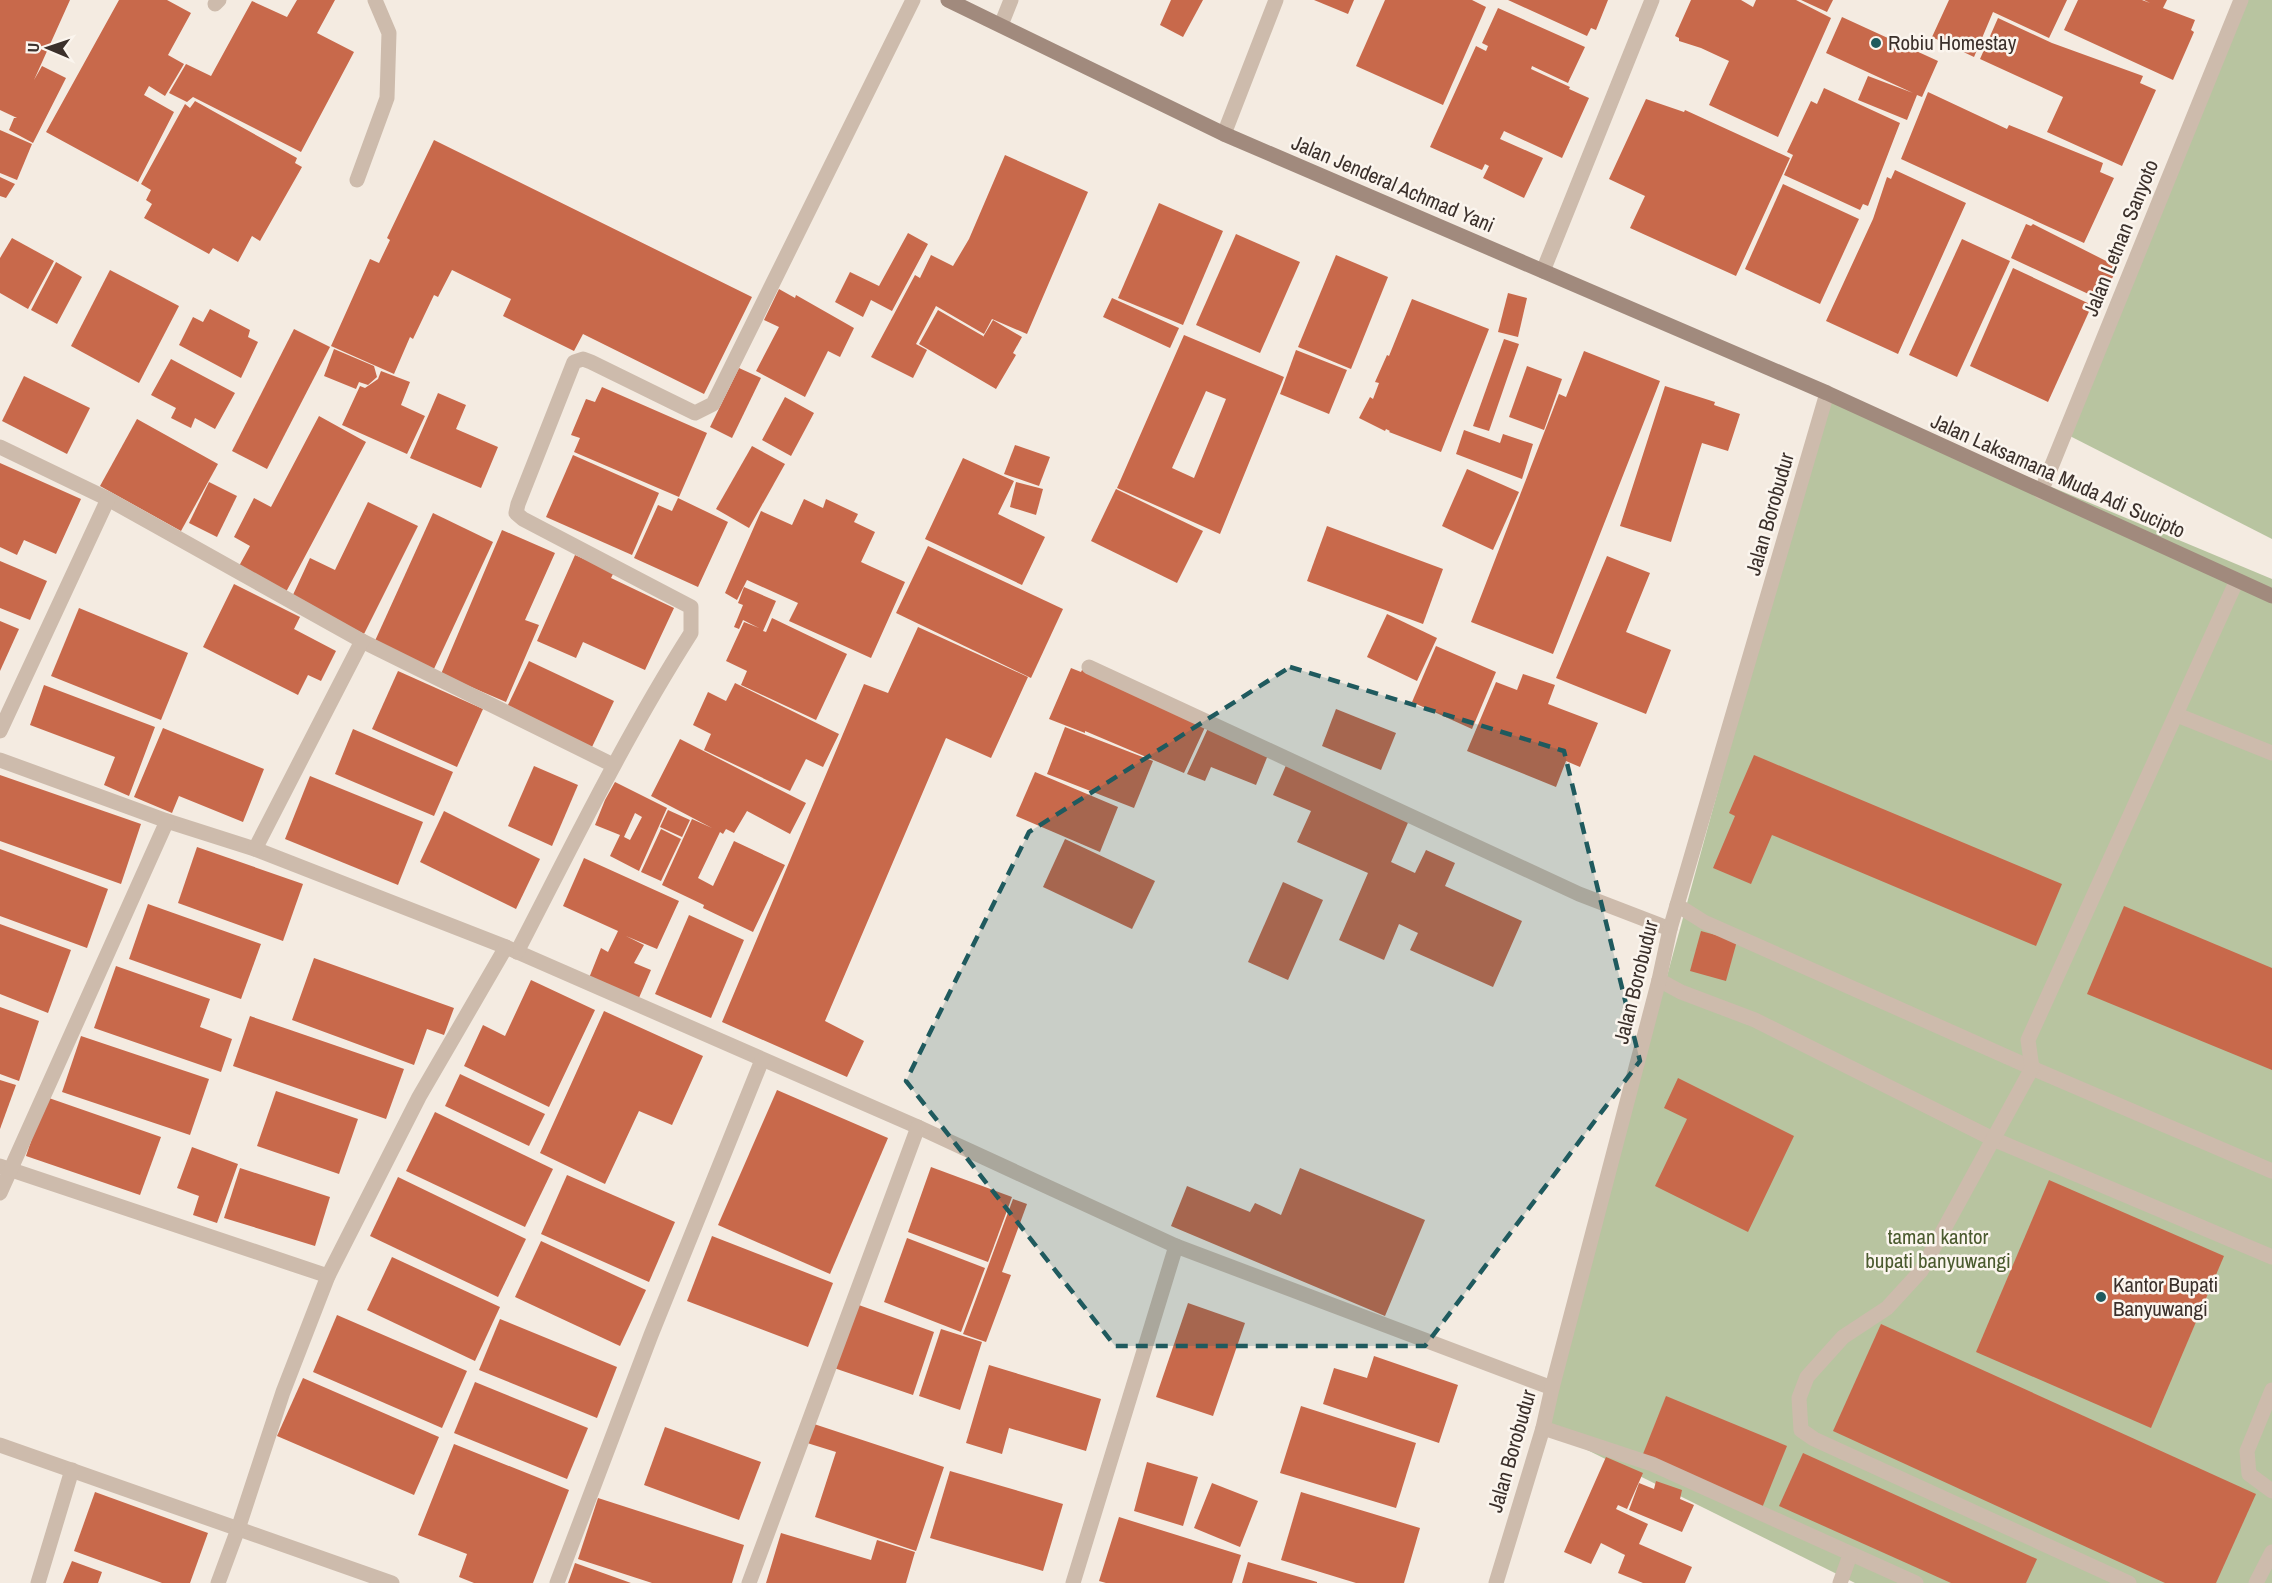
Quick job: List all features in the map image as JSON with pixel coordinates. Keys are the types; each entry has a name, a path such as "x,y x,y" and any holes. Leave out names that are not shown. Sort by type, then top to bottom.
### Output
{"main road":[{"name":"Jalan Jenderal Achmad Yani","path":"948,0 1224,134 1827,393"},
{"name":"Jalan Laksamana Muda Adi Sucipto","path":"1827,393 2272,596"}],"street":[{"path":"357,180 387,98 389,33 375,0"},
{"path":"218,1583 283,1392 328,1276 419,1097 512,949 653,692 691,633 691,607 523,519 516,513 574,362 583,359 591,362 695,413 713,404 913,0"},
{"path":"1001,25 1011,0"},
{"path":"1224,134 1276,0"},
{"path":"1543,271 1652,0"},
{"name":"Jalan Letnan Sanyoto","path":"2042,492 2241,0"},
{"name":"Jalan Borobudur","path":"1496,1583 1543,1428 1659,980 1670,929 1827,393"},
{"path":"0,447 108,499 362,641 613,765"},
{"path":"0,731 108,499"},
{"path":"2129,1583 1833,1448 1801,1430 1799,1398 1807,1377 1843,1337 1887,1308 1921,1271 2032,1068 2028,1040 2237,580"},
{"path":"255,849 362,641"},
{"path":"1089,667 1579,894 1670,929"},
{"path":"2177,715 2272,753"},
{"path":"0,760 167,821 255,849 512,949 918,1127 1176,1246 1552,1388"},
{"path":"0,1193 5,1168 167,821"},
{"path":"1677,905 1704,922 2032,1068 2272,1171"},
{"path":"1659,980 1681,992 1755,1020 1993,1139 2272,1257"},
{"path":"556,1583 651,1335 762,1060"},
{"path":"749,1583 918,1127"},
{"path":"5,1168 328,1276"},
{"path":"1073,1583 1176,1246"},
{"path":"2272,1390 2247,1451 2249,1474 2272,1491"},
{"path":"1543,1428 1652,1464 1916,1583"},
{"path":"0,1445 392,1583"},
{"path":"38,1583 72,1470"},
{"path":"2256,1583 2272,1552"},
{"path":"1840,1583 1850,1555"}],"highlighted area":[{"path":"1290,667 1564,751 1640,1061 1425,1346 1115,1346 906,1081 1029,832"}],"green space":[{"path":"2242,0 2272,0 2272,539 2064,433"},
{"name":"taman kantor bupati banyuwangi","path":"1827,393 2272,579 2272,1583 1855,1583 1543,1428"}],"building":[{"path":"0,0 70,0 34,80 42,66 66,78 33,143 9,130 14,118 17,118 0,110"},
{"path":"119,0 167,0 191,13 168,55 184,64 165,96 149,86 144,95 174,112 138,182 46,132"},
{"path":"297,0 335,0 317,33 354,52 301,152 193,97 187,102 169,93 186,64 211,76 252,1 287,17"},
{"path":"1171,0 1203,0 1183,37 1160,25"},
{"path":"1314,0 1354,0 1348,14"},
{"path":"1385,0 1472,0 1486,7 1443,105 1356,66"},
{"path":"1508,0 1608,0 1596,30 1591,28 1587,36"},
{"path":"1691,0 1741,0 1753,7 1756,0 1796,0 1831,18 1778,137 1709,105 1729,61 1679,41 1679,38 1675,36"},
{"path":"1801,0 1833,0 1827,12"},
{"path":"1949,0 2067,0 2049,38 1993,12 1974,57 1932,37"},
{"path":"2078,0 2142,0 2150,3 2144,0 2167,0 2163,8 2195,20 2191,30 2194,32 2173,80 2064,30"},
{"path":"1498,8 1585,47 1568,83 1532,66 1531,69 1589,98 1562,158 1504,131 1500,139 1543,158 1524,198 1483,178 1489,166 1485,164 1482,170 1430,147 1476,46 1486,51 1488,46 1482,43"},
{"path":"1842,17 1938,61 1922,97 1917,95 1907,120 1858,100 1868,76 1913,93 1826,53"},
{"path":"1998,18 2052,43 2143,76 2140,83 2156,90 2122,166 2047,132 2063,97 1980,59"},
{"path":"1824,88 1900,123 1868,206 1863,204 1860,210 1784,175 1793,155 1787,152 1811,101 1817,104"},
{"path":"1928,92 2007,129 2009,125 2103,163 2100,172 2114,178 2084,243 1901,159"},
{"path":"1646,99 1684,112 1685,110 1790,158 1736,276 1630,228 1645,196 1609,179"},
{"path":"195,101 297,158 295,163 302,167 260,241 252,236 238,262 213,248 209,254 144,218 152,204 146,200 151,190 141,184 185,104 190,108"},
{"path":"0,130 32,144 17,180 0,173"},
{"path":"434,140 752,297 704,394 583,334 574,351 503,316 511,299 452,270 438,297 434,295 413,339 410,337 394,374 331,346 370,259 379,263 390,240 387,238"},
{"path":"1005,155 1088,192 1027,334 992,319 984,334 936,306 916,344 927,350 913,378 871,357 915,275 920,278 931,255 953,266 969,239"},
{"path":"1895,170 1966,203 1898,354 1826,321 1873,219 1887,177 1891,179"},
{"path":"0,177 15,184 6,198 0,196"},
{"path":"1783,184 1859,219 1820,304 1745,269"},
{"path":"1159,203 1223,231 1183,325 1118,298"},
{"path":"2026,224 2031,226 2033,224 2118,267 2103,296 2099,293 2097,298 2011,258"},
{"path":"908,233 928,244 892,311 871,300 863,317 835,302 850,272 879,286"},
{"path":"1236,234 1300,262 1260,353 1196,325"},
{"path":"12,238 54,261 28,309 0,293 0,258"},
{"path":"1962,239 2010,261 1957,377 1909,355"},
{"path":"1336,255 1388,277 1351,369 1298,347"},
{"path":"56,262 82,277 57,324 31,310"},
{"path":"2013,268 2092,305 2048,402 1970,366"},
{"path":"110,270 179,306 139,383 71,346"},
{"path":"779,289 795,298 796,295 854,328 840,357 828,351 805,397 756,371 779,327 764,320"},
{"path":"1508,293 1527,298 1518,337 1498,332"},
{"path":"1112,298 1179,328 1170,348 1103,317"},
{"path":"1412,299 1489,329 1441,452 1386,429 1385,431 1359,418 1370,397 1373,399 1379,383 1375,382 1387,355 1389,356"},
{"path":"210,309 250,330 248,337 258,342 241,378 179,345 193,317 203,322"},
{"path":"938,310 983,337 993,320 1022,337 1013,353 1016,355 996,389 919,344"},
{"path":"294,329 330,347 267,469 232,451"},
{"path":"1184,335 1284,377 1220,534 1117,488","holes":["1206,391 1226,399 1194,478 1172,468"]},
{"path":"1504,339 1519,344 1489,431 1473,426"},
{"path":"334,349 374,366 377,377 368,385 359,382 356,389 324,376"},
{"path":"1296,350 1347,370 1329,414 1280,394"},
{"path":"1584,351 1660,381 1553,654 1471,622 1559,394 1566,397"},
{"path":"171,359 235,393 215,429 195,418 191,428 171,418 176,408 151,395"},
{"path":"1527,366 1562,379 1544,430 1509,417"},
{"path":"739,368 761,378 732,438 710,427"},
{"path":"381,371 410,382 401,405 425,416 407,454 342,425 360,386 365,388 378,379"},
{"path":"24,376 90,408 67,454 2,421"},
{"path":"1665,386 1715,402 1714,405 1740,414 1728,451 1702,443 1671,542 1620,526"},
{"path":"602,387 707,433 679,497 574,452 580,438 571,435 586,399 595,402"},
{"path":"438,393 466,405 456,429 498,447 481,488 410,458"},
{"path":"785,397 814,413 791,456 762,440"},
{"path":"319,416 366,442 286,592 239,566 250,546 234,537 254,498 271,507"},
{"path":"137,419 218,464 181,531 100,486"},
{"path":"1464,430 1500,443 1503,434 1533,444 1522,479 1456,454"},
{"path":"1015,445 1050,457 1039,486 1004,474"},
{"path":"752,446 785,464 749,528 716,509"},
{"path":"573,455 659,493 632,555 546,517"},
{"path":"963,458 1014,481 998,514 1045,537 1022,585 925,539"},
{"path":"0,463 81,499 56,554 24,540 17,555 0,547"},
{"path":"1467,469 1519,492 1493,550 1442,526"},
{"path":"209,482 237,496 217,537 189,523"},
{"path":"1016,482 1043,489 1036,515 1010,507"},
{"path":"1116,489 1203,531 1177,583 1091,541"},
{"path":"678,498 728,522 698,587 634,558 658,505 672,511"},
{"path":"804,499 823,508 826,499 858,514 854,522 875,532 861,562 905,582 871,658 789,621 798,603 747,580 737,600 725,593 761,511 792,525"},
{"path":"368,502 418,526 364,634 292,597 310,558 335,570"},
{"path":"433,513 493,542 433,671 374,643"},
{"path":"1327,526 1443,569 1423,624 1307,581"},
{"path":"502,530 555,553 525,620 539,625 506,702 441,674"},
{"path":"928,546 1063,609 1031,678 896,613"},
{"path":"575,555 614,572 611,578 674,608 645,670 583,642 576,658 537,641"},
{"path":"1607,556 1650,573 1626,632 1671,650 1646,714 1556,678"},
{"path":"0,561 47,581 30,620 0,608"},
{"path":"234,584 300,617 294,629 336,651 321,681 308,675 298,695 203,647"},
{"path":"744,587 776,601 763,631 766,632 772,618 847,654 816,720 741,685 747,671 726,661 744,622 759,628 743,620 739,629 734,627 743,605 738,603"},
{"path":"79,608 188,653 161,720 51,676"},
{"path":"1387,614 1437,638 1417,681 1367,657"},
{"path":"0,621 19,629 0,671"},
{"path":"918,627 1028,677 991,758 946,738 825,1021 864,1041 847,1077 722,1022 864,684 888,693"},
{"path":"1436,646 1496,672 1472,729 1412,702"},
{"path":"529,661 614,701 592,747 507,707"},
{"path":"1071,668 1081,672 1082,670 1207,723 1184,773 1085,731 1085,733 1049,719"},
{"path":"398,671 483,709 457,767 372,729"},
{"path":"1523,674 1555,685 1548,704 1598,723 1580,767 1566,761 1556,787 1467,751 1496,682 1517,690"},
{"path":"735,683 839,734 823,767 806,759 790,791 704,750 711,734 693,725 708,692 726,701"},
{"path":"44,685 155,727 129,796 104,785 115,757 30,725"},
{"path":"1336,709 1396,733 1381,770 1322,746"},
{"path":"1209,726 1270,750 1256,785 1211,767 1205,781 1187,774"},
{"path":"1065,727 1153,761 1134,808 1047,774"},
{"path":"163,728 264,769 243,822 179,796 172,813 134,797"},
{"path":"353,729 453,772 434,816 335,774"},
{"path":"680,739 806,803 790,834 747,811 734,833 726,829 723,834 720,832 698,878 713,886 734,841 785,865 753,932 662,885 692,819 712,828 651,796"},
{"path":"1754,755 2062,884 2036,946 1772,835 1751,884 1713,868 1735,816 1729,813"},
{"path":"1287,763 1410,818 1391,862 1415,873 1426,850 1455,863 1445,886 1522,921 1493,987 1410,950 1418,933 1399,924 1384,960 1339,940 1368,873 1297,842 1311,811 1273,795"},
{"path":"534,766 578,785 552,846 508,826"},
{"path":"1035,772 1118,807 1100,852 1016,816"},
{"path":"0,775 141,824 121,884 0,841"},
{"path":"310,776 423,822 398,885 285,839"},
{"path":"615,782 667,808 639,871 610,856 620,835 595,825","holes":["635,813 642,817 630,840 624,837"]},
{"path":"668,810 690,820 682,837 660,827"},
{"path":"444,811 540,859 516,909 420,862"},
{"path":"661,829 681,839 661,881 641,872"},
{"path":"1065,839 1155,881 1132,929 1043,887"},
{"path":"197,847 303,884 283,941 178,903"},
{"path":"0,849 108,889 87,948 0,916"},
{"path":"584,858 679,901 657,949 626,936 644,945 634,963 651,970 638,1000 589,978 601,948 608,952 618,931 563,906"},
{"path":"1283,882 1323,900 1288,980 1248,962"},
{"path":"148,904 261,944 241,999 129,959"},
{"path":"2124,906 2272,968 2272,1070 2087,994"},
{"path":"689,915 744,940 711,1018 655,994"},
{"path":"0,924 71,950 48,1013 0,994"},
{"path":"1701,931 1737,941 1726,981 1690,971"},
{"path":"314,958 454,1008 444,1035 427,1029 414,1065 292,1020"},
{"path":"116,966 210,999 200,1027 232,1039 221,1072 94,1028"},
{"path":"531,980 595,1010 549,1107 464,1066 483,1025 505,1036"},
{"path":"0,1007 39,1021 19,1081 0,1074"},
{"path":"604,1011 703,1056 672,1125 639,1111 605,1184 540,1153"},
{"path":"250,1016 404,1069 386,1119 233,1066"},
{"path":"81,1036 209,1079 190,1135 62,1092"},
{"path":"460,1074 545,1114 529,1146 445,1106"},
{"path":"1678,1078 1794,1136 1748,1232 1655,1186 1687,1119 1664,1108"},
{"path":"0,1080 16,1085 0,1129"},
{"path":"777,1090 888,1138 830,1274 718,1225"},
{"path":"276,1091 358,1119 339,1174 257,1146"},
{"path":"46,1097 161,1137 140,1195 26,1156"},
{"path":"435,1112 553,1169 525,1227 406,1171"},
{"path":"192,1147 238,1164 217,1223 193,1215 199,1196 177,1188"},
{"path":"931,1167 1012,1197 988,1262 908,1232"},
{"path":"240,1168 330,1197 315,1246 224,1218"},
{"path":"1300,1168 1425,1220 1385,1316 1171,1226 1187,1186 1250,1212 1255,1203 1281,1215"},
{"path":"567,1175 675,1222 649,1282 541,1234"},
{"path":"398,1177 526,1239 498,1297 370,1236"},
{"path":"2049,1180 2224,1256 2151,1428 1976,1352"},
{"path":"1013,1199 1027,1204 1002,1272 1011,1275 986,1342 963,1334"},
{"path":"712,1236 833,1283 808,1347 687,1301"},
{"path":"907,1238 985,1268 961,1332 884,1302"},
{"path":"541,1241 646,1290 620,1346 515,1297"},
{"path":"392,1257 500,1307 475,1361 367,1310"},
{"path":"1188,1303 1245,1323 1213,1416 1156,1397"},
{"path":"856,1304 934,1332 913,1395 834,1368"},
{"path":"337,1315 467,1371 442,1428 313,1372"},
{"path":"500,1319 617,1367 597,1418 479,1370"},
{"path":"1881,1324 2256,1494 2216,1583 2165,1583 1833,1431"},
{"path":"941,1329 982,1342 960,1410 919,1396"},
{"path":"1374,1356 1458,1385 1439,1443 1323,1404 1334,1368 1367,1378"},
{"path":"989,1365 1101,1399 1086,1451 1009,1428 1002,1454 966,1443"},
{"path":"303,1378 439,1437 414,1495 277,1436"},
{"path":"475,1382 588,1428 567,1479 454,1433"},
{"path":"1666,1396 1787,1446 1762,1508 1641,1459"},
{"path":"1301,1406 1416,1443 1396,1508 1280,1473"},
{"path":"811,1423 944,1467 916,1551 815,1517 836,1452 804,1442"},
{"path":"665,1427 761,1462 739,1520 644,1485"},
{"path":"454,1444 569,1490 533,1583 474,1583 459,1577 467,1554 418,1535"},
{"path":"1803,1453 2037,1559 2026,1583 1951,1583 1779,1506"},
{"path":"1606,1457 1643,1473 1627,1509 1618,1505 1616,1509 1648,1524 1639,1544 1692,1567 1685,1583 1643,1583 1618,1573 1625,1555 1601,1543 1591,1564 1564,1552"},
{"path":"1147,1462 1198,1477 1183,1526 1134,1511"},
{"path":"950,1471 1063,1504 1043,1571 930,1538"},
{"path":"1656,1481 1682,1490 1680,1499 1694,1505 1682,1532 1629,1510 1639,1483 1654,1489"},
{"path":"1212,1483 1258,1501 1240,1547 1194,1528"},
{"path":"95,1492 208,1533 190,1583 162,1583 74,1551"},
{"path":"1301,1492 1420,1528 1404,1583 1356,1583 1281,1560"},
{"path":"598,1498 744,1545 732,1583 652,1583 578,1559"},
{"path":"1119,1517 1241,1555 1232,1583 1106,1583 1099,1581"},
{"path":"781,1533 871,1560 877,1540 915,1552 906,1583 766,1583"},
{"path":"72,1561 102,1572 98,1583 63,1583"},
{"path":"1248,1562 1317,1582 1317,1583 1242,1583"},
{"path":"575,1563 631,1583 568,1583"}],"place":[{"name":"Robiu Homestay","path":"1876,43"},
{"name":"Kantor Bupati Banyuwangi","path":"2101,1297"}]}
